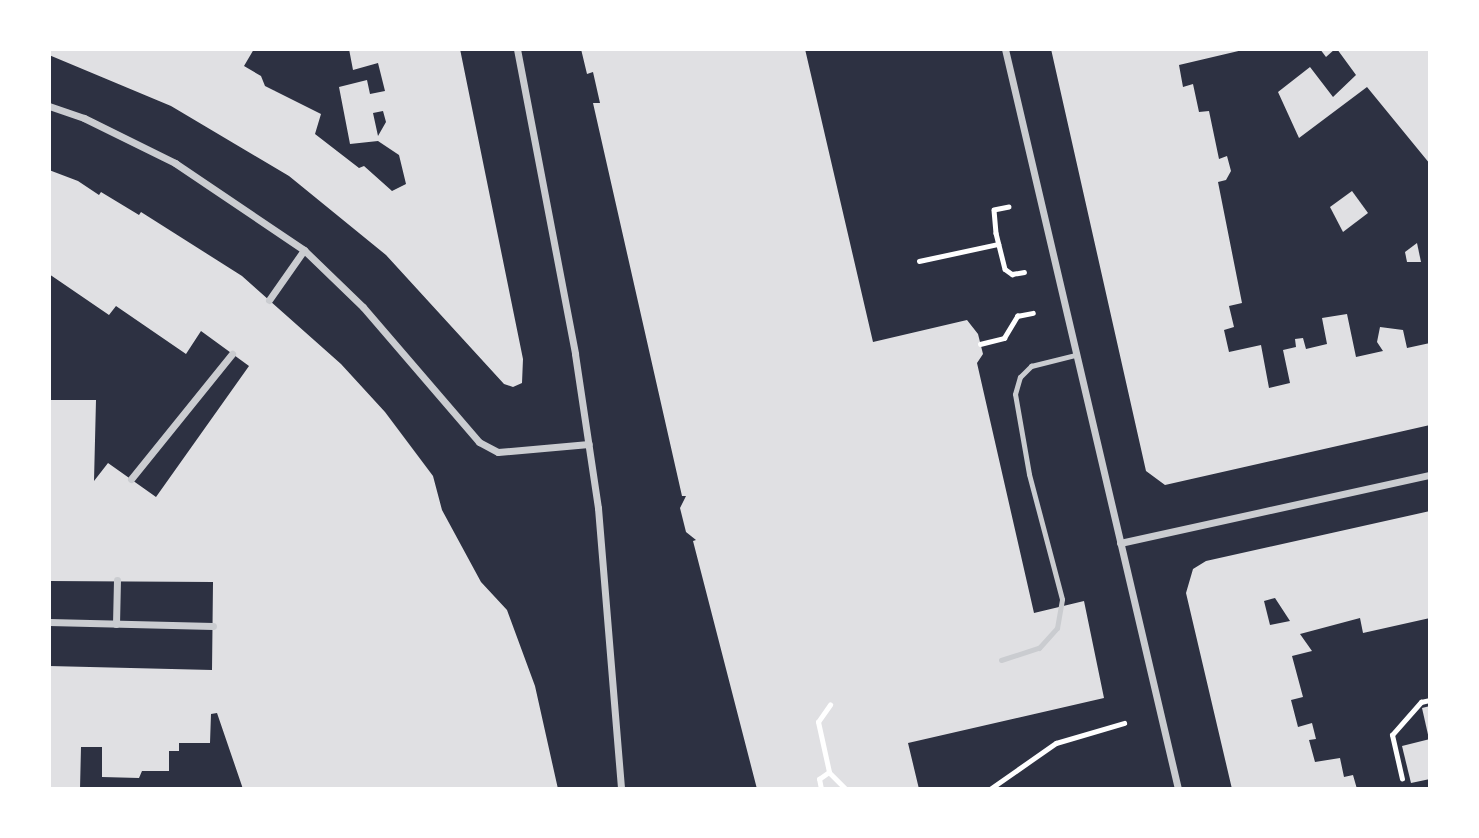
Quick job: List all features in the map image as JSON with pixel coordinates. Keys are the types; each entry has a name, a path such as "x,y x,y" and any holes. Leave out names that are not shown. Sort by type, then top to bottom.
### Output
{"street":[{"path":"517,49 589,444 598,508 621,789"},
{"path":"1005,49 1178,789"},
{"path":"49,106 175,163 304,250 363,307 478,442 498,452 589,444"},
{"path":"269,300 304,250"},
{"path":"131,479 232,354"},
{"path":"1120,543 1430,475"},
{"path":"116,624 117,580"},
{"path":"49,622 213,626"}],"lane":[{"path":"1001,660 1038,648 1057,628 1062,599 1029,474 1015,394 1020,377 1031,366 1075,355"}],"path":[{"path":"1009,207 994,210 998,244 1005,270 1012,274 1024,272"},
{"path":"919,261 998,244"},
{"path":"980,344 1004,338 1017,316 1033,313"},
{"path":"1402,779 1392,734 1421,702 1430,700"},
{"path":"830,705 818,723 829,772 846,789"},
{"path":"989,789 1056,743 1124,723"},
{"path":"821,789 819,779 829,772"}],"building":[{"path":"49,49 254,49 244,66 261,76 265,86 321,114 315,134 359,168 364,166 392,191 406,184 399,155 378,141 350,144 339,87 367,80 370,94 385,91 378,63 353,70 349,49 460,49 523,359 522,383 513,387 504,384 386,255 289,176 171,106 49,55","holes":["383,111 386,122 378,136 373,113"]},
{"path":"581,49 805,49 873,342 967,320 978,334 983,354 977,363 1034,613 1084,601 1104,698 908,743 919,789 757,789 693,541 696,540 686,532 680,508 686,496 682,496 593,103 600,103 593,72 587,74"},
{"path":"1051,49 1247,49 1179,65 1183,87 1193,84 1199,112 1209,111 1219,159 1227,156 1231,171 1226,180 1218,182 1242,303 1229,306 1234,327 1224,330 1229,352 1261,345 1269,388 1290,383 1283,350 1296,347 1295,339 1303,338 1306,349 1327,344 1322,318 1347,314 1356,357 1383,351 1377,342 1380,327 1403,330 1407,348 1430,343 1430,425 1165,485 1146,471"},
{"path":"1320,49 1335,49 1326,57"},
{"path":"1337,49 1430,49 1430,164 1367,87 1299,138 1278,92 1310,67 1333,97 1356,75"},
{"path":"49,170 78,181 99,195 101,192 139,215 141,212 242,276 341,364 385,412 433,476 442,510 481,582 507,610 535,686 558,789 243,789 217,713 211,714 210,743 179,743 179,751 169,751 169,771 142,771 139,778 102,777 102,747 81,747 80,789 49,789 49,666 212,670 213,582 49,581 49,400 96,400 94,481 108,463 156,497 249,366 201,331 186,354 116,306 109,315 49,274"},
{"path":"1352,191 1368,213 1343,232 1330,207"},
{"path":"1417,243 1421,262 1407,262 1405,252"},
{"path":"1430,511 1430,618 1363,633 1360,618 1300,634 1312,651 1292,656 1303,697 1291,700 1298,727 1312,723 1316,739 1309,740 1315,762 1340,758 1344,777 1353,775 1357,789 1232,789 1186,593 1193,569 1206,561","holes":["1275,598 1290,621 1270,625 1264,601"]},
{"path":"1430,706 1430,739 1429,739 1422,708"},
{"path":"1430,739 1430,779 1411,783 1402,746"}]}
